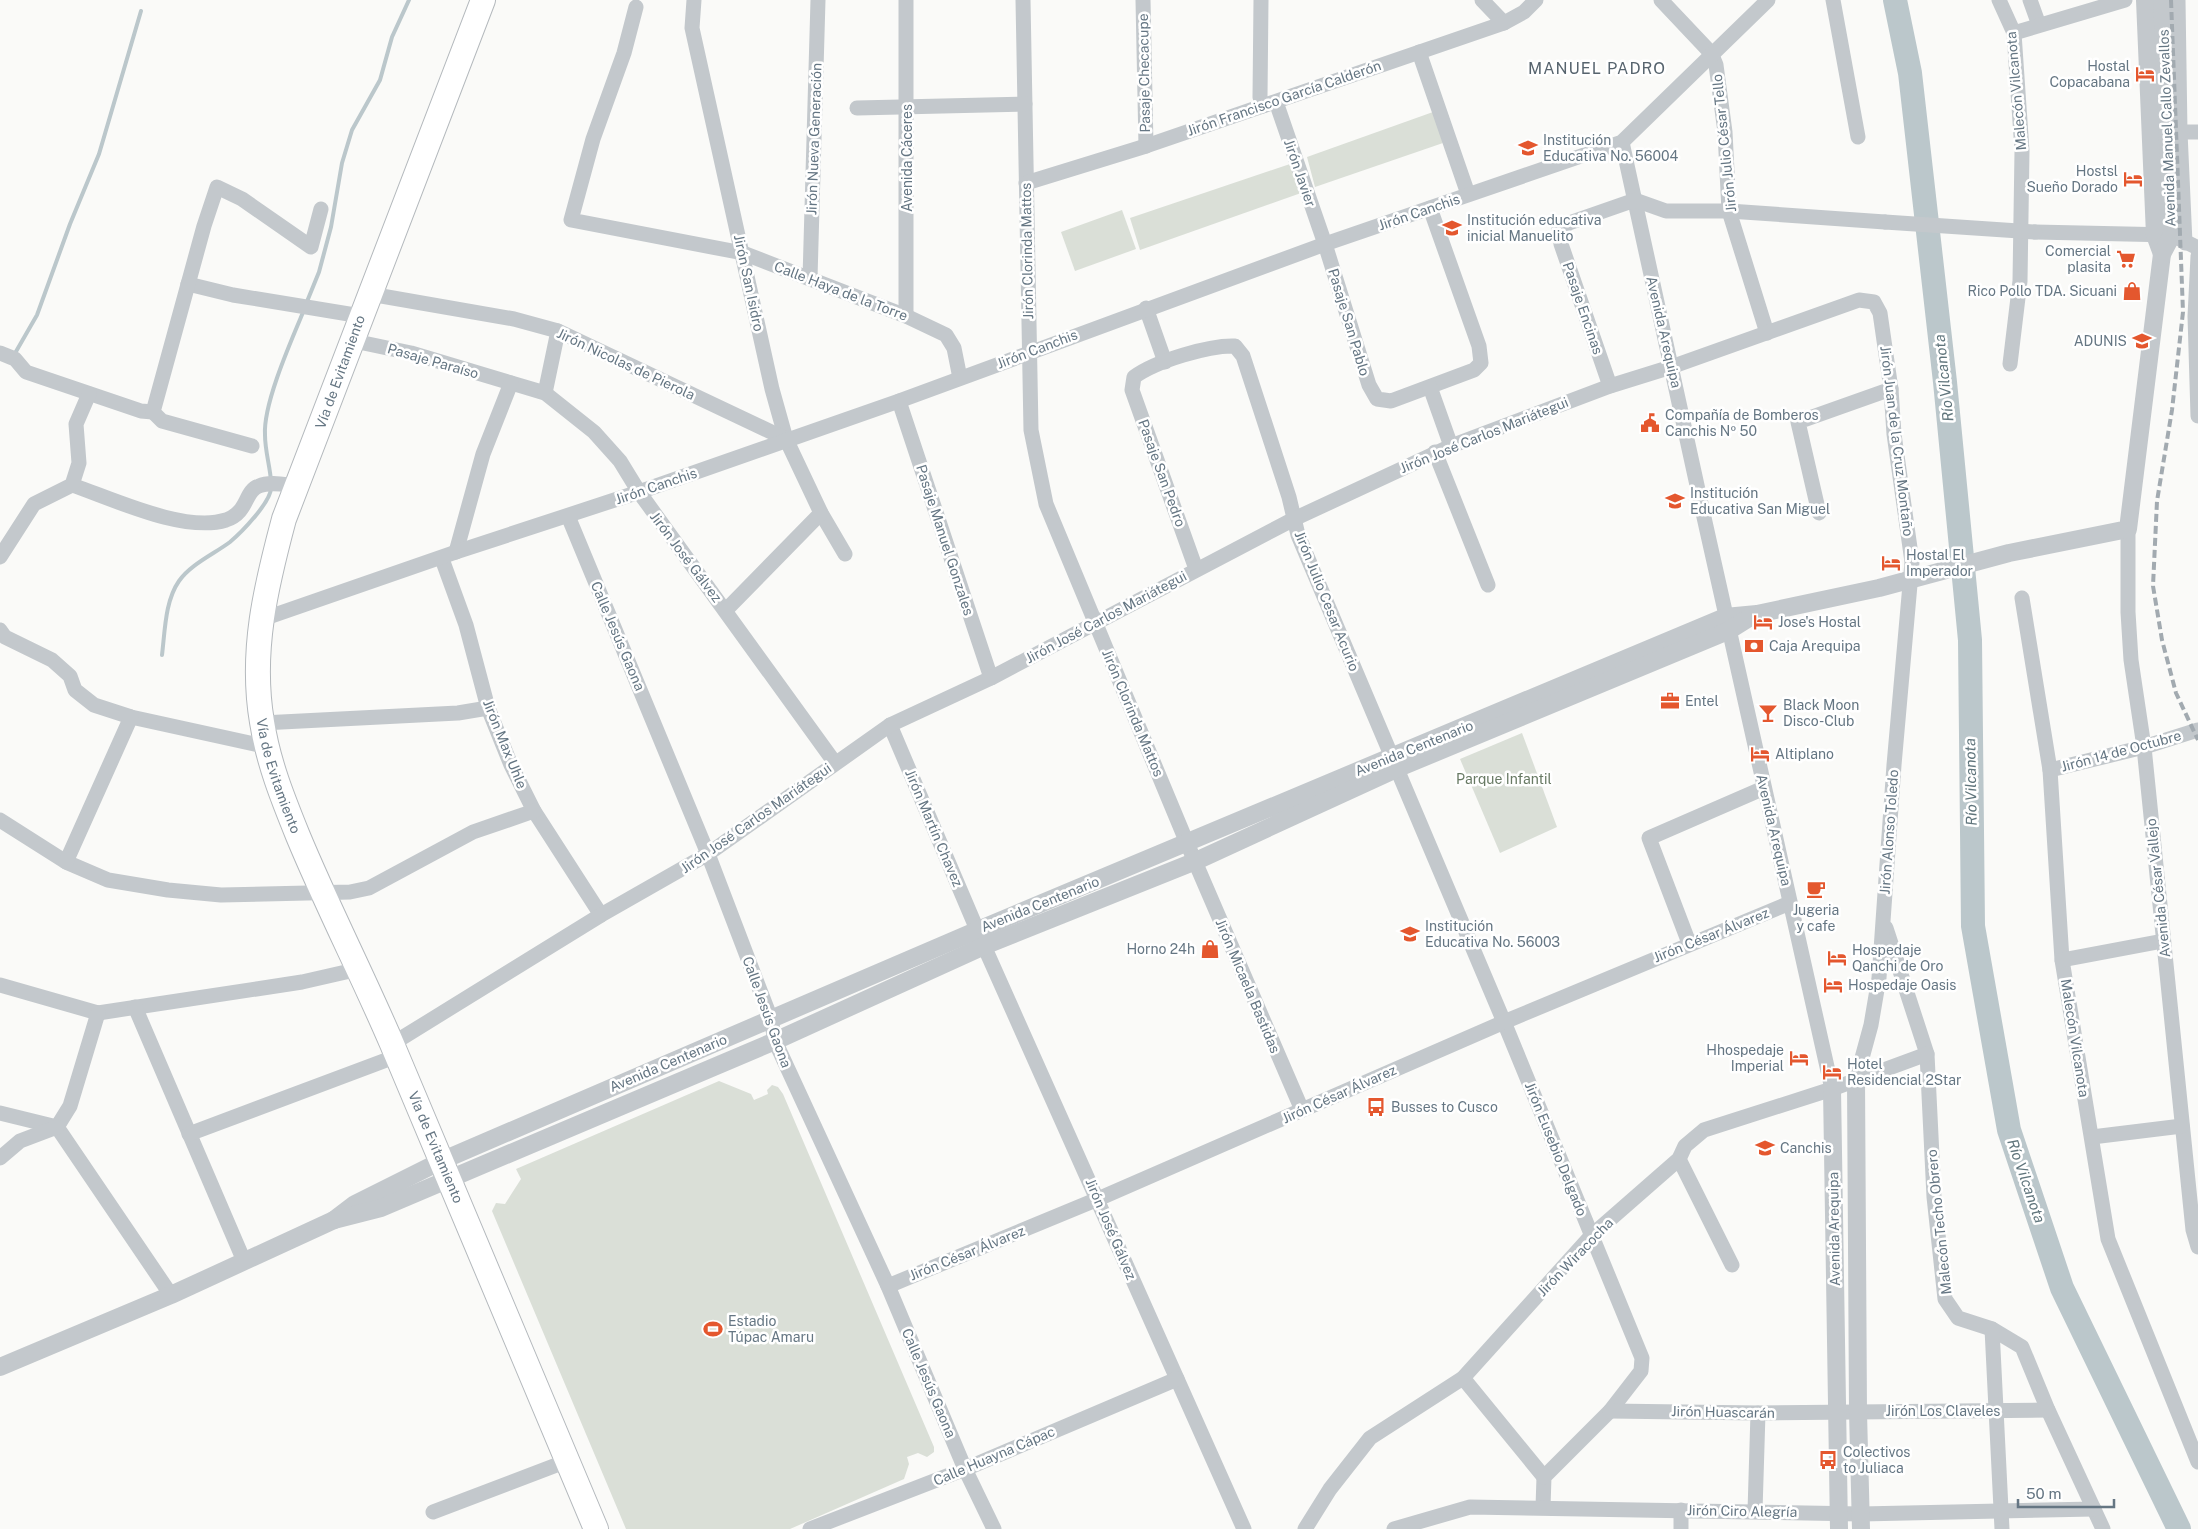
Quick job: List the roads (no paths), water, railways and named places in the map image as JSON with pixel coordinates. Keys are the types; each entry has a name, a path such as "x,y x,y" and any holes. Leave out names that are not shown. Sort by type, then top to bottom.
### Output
{"highway":[{"name":"Vía de Evitamiento","path":"484,0 361,316 354,341 280,485 284,519 267,582 260,620 257,682 262,723 278,784 322,893 359,969 395,1050 596,1529"}],"street":[{"name":"Jirón San Isidro","path":"694,0 692,28 772,389 786,439 821,513 844,554"},
{"name":"Jirón Nueva Generación","path":"810,278 818,0"},
{"name":"Avenida Cáceres","path":"906,0 908,107 906,316"},
{"name":"Jirón Clorinda Mattos","path":"1023,0 1030,430 1037,468 1046,504 1187,844 1196,861"},
{"name":"Pasaje Checacupe","path":"1143,0 1146,146"},
{"name":"Jirón Javier","path":"1261,0 1260,97 1269,104 1325,244"},
{"path":"1482,0 1504,23"},
{"name":"Jirón Francisco García Calderón","path":"1026,183 1146,146 1504,23 1524,12 1536,0"},
{"name":"Jirón Julio César Tello","path":"1661,0 1711,53 1716,65 1726,132 1729,211 1767,333"},
{"name":"Jirón Canchis","path":"260,620 442,559 456,552 639,492 898,401 1146,308 1325,244 1622,142 1711,53 1768,0"},
{"path":"1833,0 1858,137"},
{"name":"Malecón Vilcanota","path":"1999,0 2014,33 2022,151 2020,281 2010,364"},
{"path":"2030,0 2039,25"},
{"path":"2014,33 2125,0"},
{"name":"Avenida Manuel Callo Zevallos","path":"2145,0 2151,130 2184,243"},
{"name":"Avenida Manuel Callo Zevallos","path":"2162,0 2184,243"},
{"name":"Avenida Manuel Callo Zevallos","path":"2174,132 2178,0"},
{"name":"Calle Haya de la Torre","path":"636,7 624,53 593,139 571,220 743,253 906,316 946,335 954,348 960,378"},
{"path":"1419,52 1468,194"},
{"path":"857,108 1025,104"},
{"path":"2151,130 2198,132"},
{"name":"Avenida Arequipa","path":"1622,142 1727,624 1832,1089 1839,1521"},
{"path":"153,412 217,187 242,199 311,247 321,209"},
{"path":"1634,200 1666,211 1729,211 2184,243"},
{"name":"Pasaje Encinas","path":"1610,386 1561,244 1559,230 1569,223 1634,200"},
{"path":"1430,208 1479,346 1481,363 1474,370 1430,387 1451,446"},
{"name":"Avenida Manuel Callo Zevallos","path":"2128,529 2162,254 2184,243"},
{"name":"Pasaje San Pablo","path":"1325,244 1369,385 1377,399 1391,401 1430,387"},
{"path":"2198,256 2196,374 2198,416"},
{"path":"188,284 361,316"},
{"name":"Jirón Nicolas de Pierola","path":"370,294 514,319 558,331 786,439"},
{"name":"Jirón José Carlos Mariátegui","path":"190,1134 395,1050 601,915 708,854 890,726 1096,624 1196,568 1294,518 1435,452 1610,386 1859,300 1874,302"},
{"name":"Jirón Juan de la Cruz Montaño","path":"1874,302 1880,314 1891,389 1894,434 1912,562 1911,581"},
{"path":"1146,308 1165,362"},
{"path":"545,393 558,331"},
{"name":"Pasaje Paraíso","path":"354,341 411,353 510,383"},
{"name":"Jirón Julio Cesar Acurio","path":"1165,362 1222,345 1236,346 1243,356 1289,497 1298,535 1394,763"},
{"path":"8,356 26,372 141,411 153,412 162,421 252,446"},
{"name":"Pasaje San Pedro","path":"1165,362 1144,370 1134,377 1132,390 1196,568"},
{"path":"456,552 460,530 484,454 510,383"},
{"name":"Jirón José Gálvez","path":"510,383 545,393 594,432 620,461 639,492 835,763"},
{"path":"1819,513 1798,422 1891,389"},
{"path":"0,557 34,504 72,484 79,463 76,424 88,394"},
{"name":"Pasaje Manuel Gonzales","path":"898,401 990,678"},
{"path":"1435,452 1488,585"},
{"path":"72,484 179,521 207,523 226,520 241,512 251,491 258,486 280,485"},
{"path":"726,610 821,513"},
{"name":"Calle Jesús Gaona","path":"568,516 708,854 771,1018 775,1041 888,1286 966,1469 994,1529"},
{"path":"0,1367 171,1294 334,1220 364,1214 445,1170 775,1041 981,938 1196,861 1394,763 1727,624 1757,614 1911,581 2009,553 2128,529"},
{"name":"Avenida César Vallejo","path":"2128,529 2128,612 2131,660 2144,748 2193,1230 2198,1247"},
{"name":"Jirón Max Uhle","path":"442,559 466,625 488,708 511,765 534,810 601,915"},
{"name":"Jirón Alonso Toledo","path":"1856,1080 1871,1024 1879,978 1894,765 1911,581"},
{"name":"Malecón Vilcanota","path":"2022,598 2050,770 2062,960 2108,1239 2198,1462"},
{"path":"0,630 5,637 52,660 70,676 75,690 94,704 131,717 268,747"},
{"path":"262,723 458,713 488,708"},
{"path":"66,862 131,717"},
{"name":"Jirón Martín Chavez","path":"890,726 981,938"},
{"name":"Jirón 14 de Octubre","path":"2050,770 2144,748 2195,731"},
{"name":"Avenida Centenario","path":"445,1170 771,1018 981,938 1187,844 1394,763"},
{"name":"Jirón Eusebio Delgado","path":"1394,763 1504,1022 1642,1358 1641,1371 1610,1411 1544,1477"},
{"path":"1688,943 1648,838 1764,788"},
{"path":"0,820 66,862 108,880 168,890 221,894 322,893 350,892 368,888 473,832 534,810"},
{"name":"Jirón Micaela Bastidas","path":"1196,861 1302,1110"},
{"name":"Jirón César Álvarez","path":"888,1286 1098,1199 1688,943 1790,903"},
{"name":"Malecón Techo Obrero","path":"1883,920 1927,1054 1934,1197 1945,1299 1958,1318 1992,1329 2022,1347 2048,1410 2102,1529"},
{"name":"Jirón José Gálvez","path":"981,938 1244,1529"},
{"path":"2062,960 2163,941"},
{"path":"0,985 98,1013 302,982 359,969"},
{"path":"136,1008 244,1261"},
{"path":"0,1158 20,1141 57,1127 70,1106 98,1013"},
{"name":"Jirón Wiracocha","path":"1305,1529 1330,1489 1370,1438 1463,1378 1591,1236 1679,1160 1685,1146 1704,1130 1832,1089 1927,1054"},
{"name":"Avenida Arequipa","path":"1856,1080 1858,1412 1861,1521"},
{"path":"0,1113 57,1127 171,1294"},
{"path":"2092,1137 2182,1126"},
{"path":"1679,1160 1732,1266"},
{"path":"1992,1329 2002,1529"},
{"path":"1463,1378 1544,1477 1543,1507"},
{"name":"Calle Huayna Cápac","path":"810,1529 966,1469 1177,1379"},
{"name":"Jirón Los Claveles","path":"1837,1412 2048,1410"},
{"name":"Jirón Huascarán","path":"1610,1411 1837,1412"},
{"path":"1755,1511 1758,1413"},
{"path":"433,1512 568,1461"},
{"name":"Jirón Ciro Alegría","path":"1394,1529 1470,1507 1755,1511 1839,1521 2094,1508"},
{"path":"1681,1510 1681,1529"}],"waterway":[{"path":"306,304 319,272 331,227 342,163 352,130 380,80 392,37 409,0"},
{"name":"Río Vilcanota","path":"1895,0 1910,73 1945,382 1970,640 1973,926 2009,1130 2062,1288 2179,1529"},
{"path":"14,355 37,315 70,224 99,154 141,11"},
{"path":"271,481 265,435 268,407 279,372 304,310"},
{"path":"162,655 168,607 179,581 190,569 230,542 241,532 261,509 270,494 271,488"}],"railway":[{"path":"2171,0 2183,312 2172,410 2157,501 2153,586 2162,640 2176,693 2198,740"}],"place":[{"name":"Hostal Copacabana","path":"2145,74"},
{"name":"Institución Educativa No. 56004","path":"1528,148"},
{"name":"Hostsl Sueño Dorado","path":"2133,179"},
{"name":"Institución educativa inicial Manuelito","path":"1452,228"},
{"name":"Comercial plasita","path":"2126,259"},
{"name":"Rico Pollo TDA. Sicuani","path":"2132,291"},
{"name":"ADUNIS","path":"2142,341"},
{"name":"Compañía de Bomberos Canchis Nº 50","path":"1650,423"},
{"name":"Institución Educativa San Miguel","path":"1675,501"},
{"name":"Hostal El Imperador","path":"1891,563"},
{"name":"Jose's Hostal","path":"1763,622"},
{"name":"Caja Arequipa","path":"1754,646"},
{"name":"Entel","path":"1670,701"},
{"name":"Black Moon Disco-Club","path":"1768,713"},
{"name":"Altiplano","path":"1760,754"},
{"name":"Jugeria y cafe","path":"1816,889"},
{"name":"Institución Educativa No. 56003","path":"1410,934"},
{"name":"Horno 24h","path":"1210,949"},
{"name":"Hospedaje Qanchi de Oro","path":"1837,958"},
{"name":"Hospedaje Oasis","path":"1833,985"},
{"name":"Hhospedaje Imperial","path":"1799,1058"},
{"name":"Hotel Residencial 2Star","path":"1832,1072"},
{"name":"Busses to Cusco","path":"1376,1107"},
{"name":"Canchis","path":"1765,1148"},
{"name":"Estadio Túpac Amaru","path":"713,1329"},
{"name":"Colectivos to Juliaca","path":"1828,1460"}],"district":[{"name":"MANUEL PADRO","path":"1597,68"}],"park label":[{"name":"Parque Infantil","path":"1504,779"}]}
